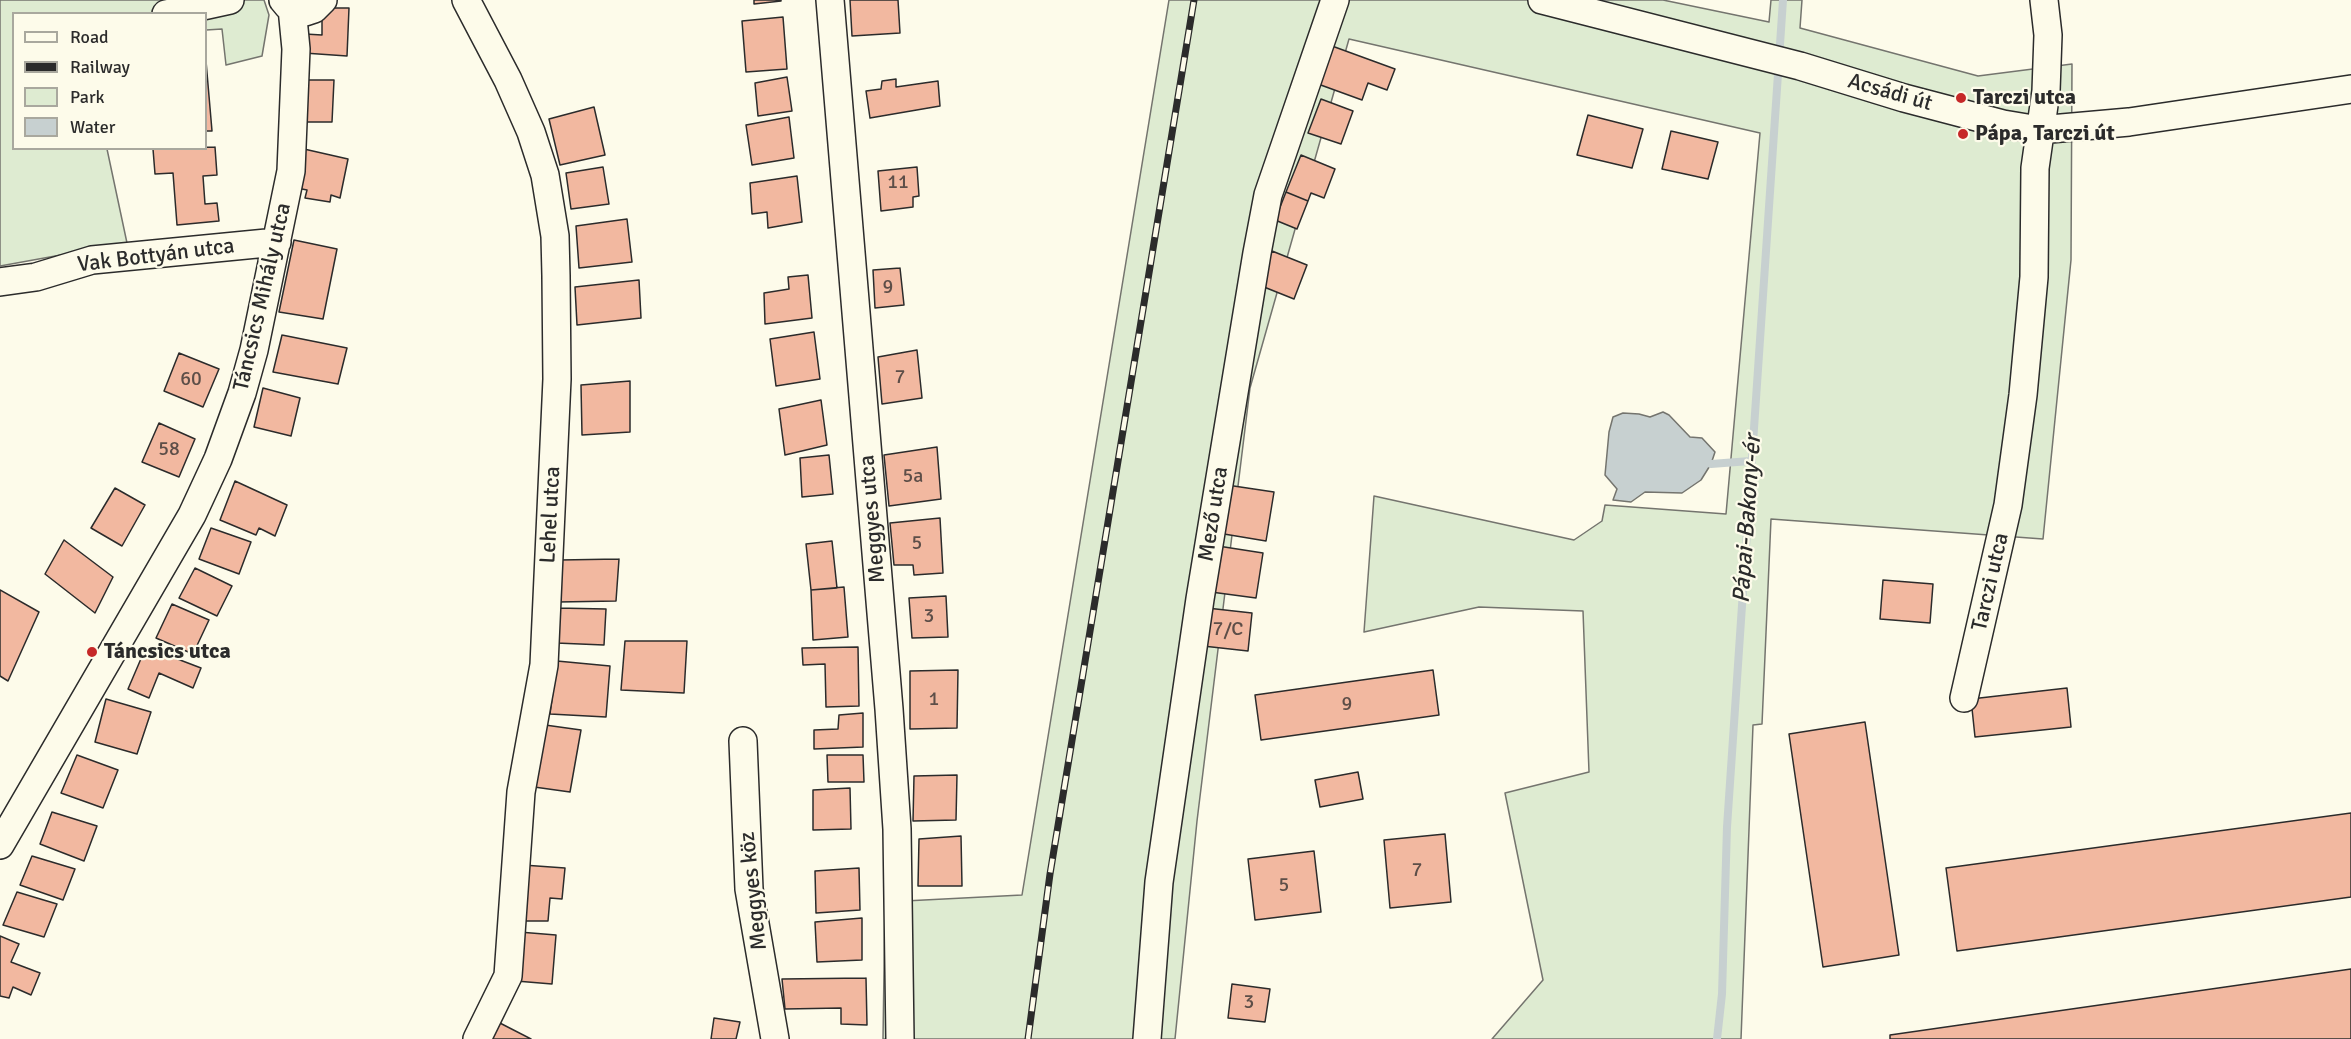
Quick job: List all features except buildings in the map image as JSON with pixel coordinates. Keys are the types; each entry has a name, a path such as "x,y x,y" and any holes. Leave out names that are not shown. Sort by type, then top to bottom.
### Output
{"street":[{"path":"175,12 230,0"},
{"name":"Lehel utca","path":"466,0 508,80 531,132 545,175 555,236 556,276 557,380 544,665 521,792 508,976 477,1039"},
{"name":"Meggyes utca","path":"831,0 895,796 900,1039"},
{"name":"Mező utca","path":"1147,1039 1163,858 1200,599 1257,253 1268,195 1335,0"},
{"name":"Acsádi út","path":"1542,0 1800,66 1904,98 2003,124 2039,130 2129,122 2351,89"},
{"name":"Tarczi utca","path":"1964,698 2008,505 2023,395 2034,277 2035,168 2046,91 2048,35 2044,0"},
{"name":"Táncsics Mihály utca","path":"0,844 192,515 218,459 255,350 291,171 296,49 302,5"},
{"name":"Vak Bottyán utca","path":"0,282 36,277 92,260 277,242"},
{"name":"Meggyes köz","path":"743,741 749,889 775,1039"}],"green space":[{"path":"0,0 264,0 269,15 262,56 226,65 222,29 207,30 207,12 12,12 12,150 107,150 127,243 0,266"},
{"path":"1169,0 1663,0 1769,22 1771,0 1802,0 1800,28 1978,76 2072,64 2071,260 2043,539 1771,519 1762,724 1753,725 1741,1039 1492,1039 1543,980 1505,793 1589,772 1583,611 1479,607 1364,632 1374,496 1574,540 1602,521 1605,505 1726,514 1760,133 1349,39 1250,388 1197,821 1175,1039 883,1039 885,902 1022,895"}],"water":[{"path":"1663,412 1669,415 1690,437 1702,438 1715,452 1711,464 1701,480 1682,493 1645,492 1631,502 1613,500 1617,489 1605,475 1609,432 1613,417 1623,413 1650,417"}],"waterway":[{"name":"Pápai-Bakony-ér","path":"1717,1039 1722,994 1727,827 1783,0"},
{"path":"1711,464 1750,461"}],"railway":[{"path":"1028,1039 1050,874 1194,0"}],"place":[{"name":"Tarczi utca","path":"1961,98"},
{"name":"Pápa, Tarczi út","path":"1963,134"},
{"name":"Táncsics utca","path":"92,652"}]}
